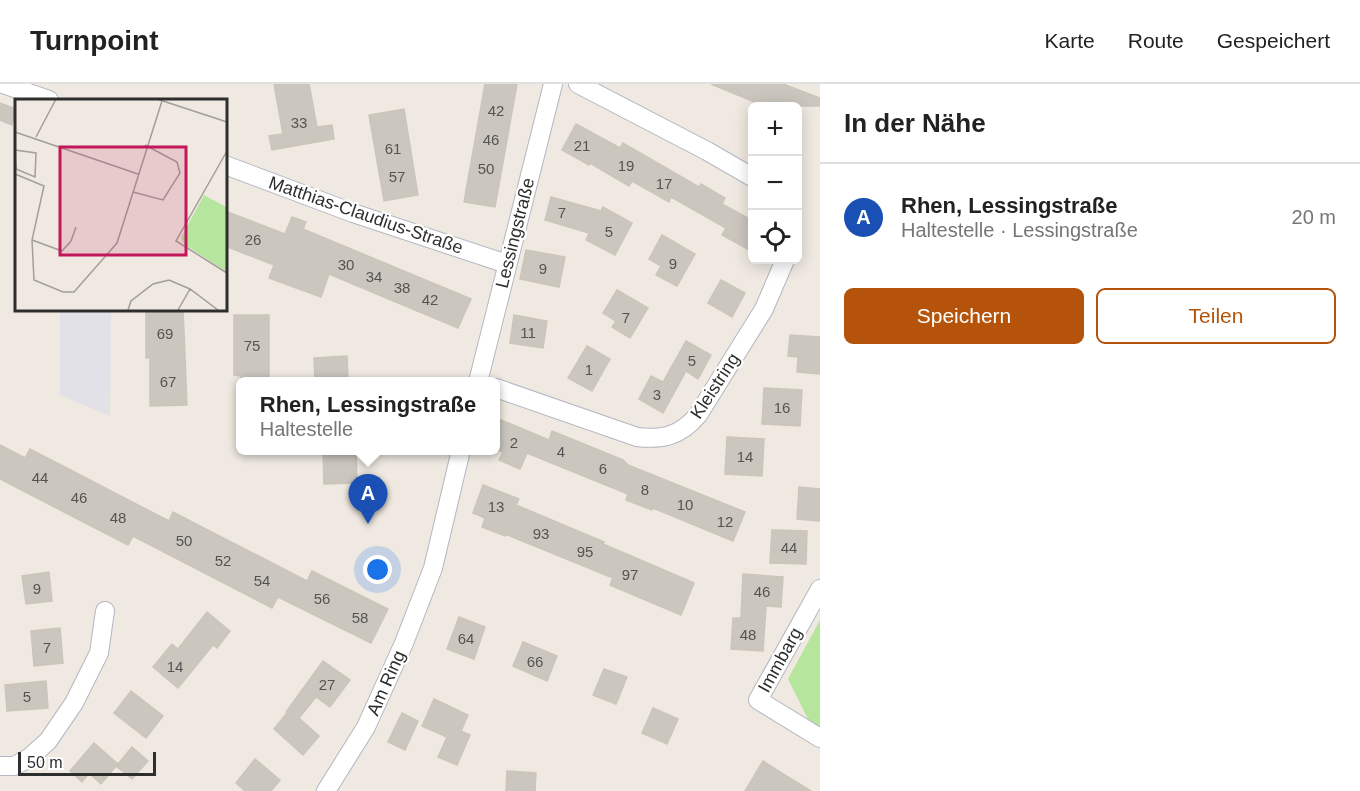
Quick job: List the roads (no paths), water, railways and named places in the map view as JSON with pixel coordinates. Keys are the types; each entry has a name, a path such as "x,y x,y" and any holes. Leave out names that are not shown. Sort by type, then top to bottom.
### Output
{"street":[{"path":"3,84 46,99"},
{"name":"Lessingstraße","path":"479,377 553,84"},
{"path":"578,84 748,174"},
{"name":"Matthias-Claudius-Straße","path":"226,165 353,213 507,264"},
{"name":"Kleistring","path":"500,389 637,437 656,439 673,435 688,427 698,416 764,309 783,264"},
{"name":"Am Ring","path":"326,791 373,712 404,643 433,568 459,455"},
{"name":"Immbarg","path":"820,589 758,700 820,738"},
{"path":"0,766 14,766 29,758 48,741 74,703 99,653 105,611"}],"place":[{"name":"Rhen, Lessingstraße","path":"368,524"}]}
